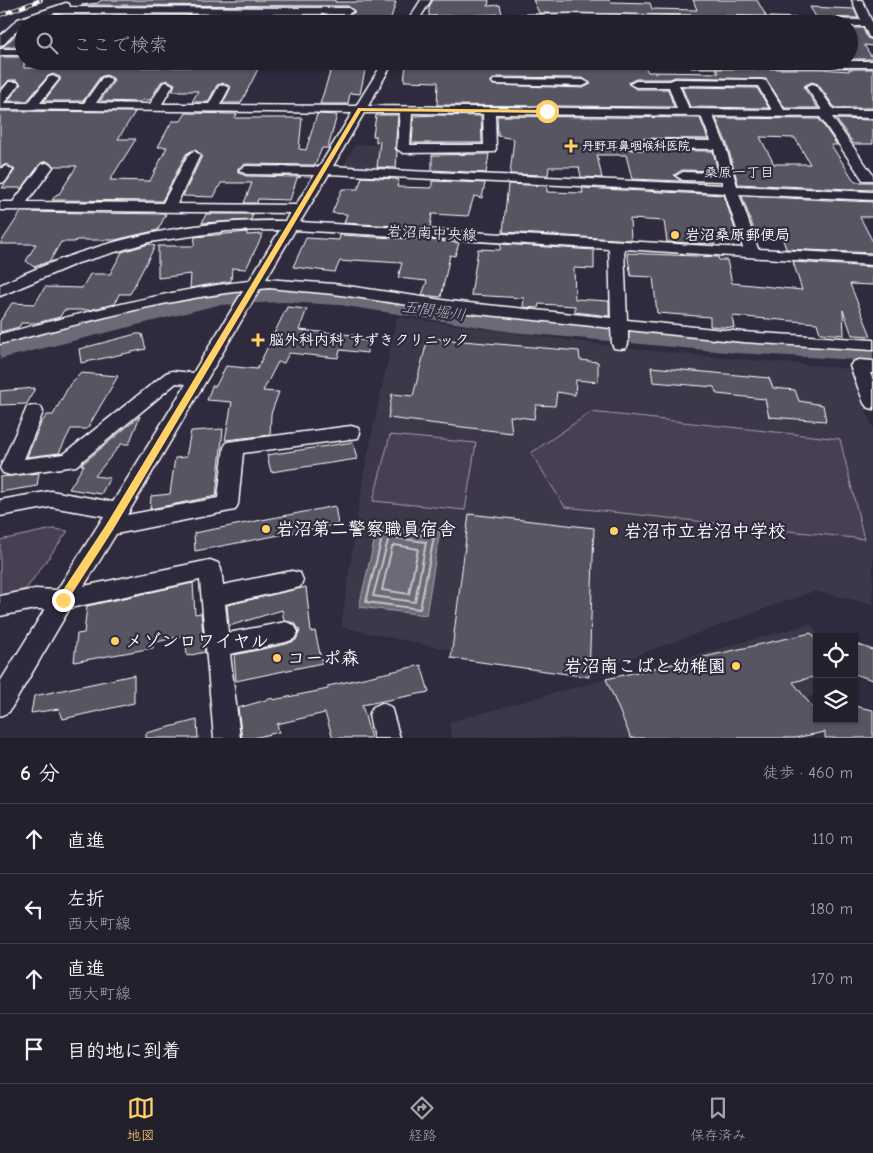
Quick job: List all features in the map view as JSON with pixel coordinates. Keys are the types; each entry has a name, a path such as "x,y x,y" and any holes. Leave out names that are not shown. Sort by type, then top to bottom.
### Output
{"street":[{"path":"38,15 85,0"},
{"path":"347,15 350,0"},
{"path":"416,15 426,0"},
{"path":"856,0 873,35"},
{"path":"56,10 348,11"},
{"path":"858,23 867,23"},
{"path":"0,42 15,27"},
{"path":"0,52 15,52"},
{"path":"858,59 873,59"},
{"path":"858,64 873,64"},
{"path":"0,704 114,519 384,70"},
{"path":"580,71 592,112"},
{"path":"31,106 53,79"},
{"path":"88,106 106,80"},
{"path":"498,82 583,83"},
{"path":"636,84 673,84 675,82 762,83 781,114"},
{"path":"0,100 13,84"},
{"path":"673,84 685,112"},
{"path":"154,107 167,85"},
{"path":"812,87 868,178"},
{"path":"213,107 223,88"},
{"path":"0,106 489,111 546,107 592,112 873,114"},
{"path":"406,110 403,149 490,150 489,111"},
{"path":"706,113 719,145 729,183 752,253"},
{"path":"631,144 719,145"},
{"path":"168,208 194,155"},
{"path":"17,206 46,167"},
{"path":"246,170 324,170 410,176 729,183"},
{"path":"643,175 873,196"},
{"path":"0,206 300,209"},
{"name":"岩沼南中央線","path":"0,291 71,260 149,238 217,227 291,225 873,260"},
{"path":"616,244 620,344"},
{"path":"0,339 151,302 272,283 326,288 449,306 743,338 873,345"},
{"path":"873,367 859,366 873,403"},
{"path":"34,412 10,468 69,461 172,377 198,380"},
{"path":"0,508 51,499 114,519 228,504 234,447 351,433"},
{"path":"0,606 35,599 63,600 210,569 227,738"},
{"path":"213,597 292,580"},
{"path":"218,646 286,632"}],"shaded area":[{"path":"355,145 399,145 397,173 342,169"},
{"name":"岩沼市立岩沼中学校","path":"397,317 642,350 851,369 873,428 873,604 814,591 577,677 341,627 364,471"},
{"path":"591,412 840,439 864,539 565,507 531,453"},
{"path":"390,435 476,443 465,510 373,501"},
{"path":"53,529 68,531 26,589 0,595 0,540"},
{"name":"岩沼南こばと幼稚園","path":"810,624 818,633 813,633 813,696 711,718 719,738 452,738 449,722"}],"water":[{"path":"378,525 440,531 426,615 359,607"}],"building":[{"path":"101,0 335,0 335,2 396,2 392,15 350,15 355,12 348,6 81,5 98,3"},
{"path":"433,0 489,0 488,6 500,5 502,14 429,15 429,7"},
{"path":"533,0 609,0 611,2 650,3 652,9 697,10 693,0 757,0 765,15 690,15 539,13"},
{"path":"810,7 854,9 857,15 815,15"},
{"path":"858,28 863,28 867,38 873,40 873,46 864,45 873,59 858,59"},
{"path":"15,36 15,47 0,47"},
{"path":"0,57 15,57 15,70 258,70 241,103 223,103 231,87 224,83 217,85 208,102 192,102 198,91 172,91 175,84 167,80 161,82 150,100 142,100 141,102 100,101 114,81 113,78 106,75 100,77 83,101 44,101 60,80 60,77 53,74 48,76 27,101 8,101 21,84 17,80 9,80 0,90"},
{"path":"873,69 873,108 835,108 818,84 812,82 805,85 804,88 818,108 785,108 766,79 675,77 670,79 636,79 628,83 636,89 668,89 674,107 437,105 438,82 404,81 405,70 647,70 648,72 719,73 717,70 849,71","holes":["498,77 583,78 591,84 583,88 493,85 491,81"]},
{"path":"331,70 365,70 360,94 350,93 348,104 320,104"},
{"path":"682,87 757,88 769,108 690,107"},
{"path":"0,111 135,112 118,139 136,139 110,180 150,181 167,147 158,147 172,121 181,121 186,113 237,114 235,118 302,118 299,149 306,150 317,114 337,115 328,148 322,148 315,165 246,164 238,168 238,172 246,176 301,177 297,178 290,200 258,199 257,203 244,203 252,183 221,183 214,197 183,196 202,156 195,149 186,154 162,201 52,200 59,194 77,166 54,166 47,161 41,163 22,188 2,188 15,170 7,164 0,167"},
{"path":"376,115 398,115 395,149 397,151 396,168 377,167 380,141 376,142 376,136 373,136"},
{"path":"414,116 481,116 482,143 412,143"},
{"path":"497,116 700,118 708,139 631,138 623,145 631,150 713,151 718,171 682,170 674,175 681,181 632,179 626,155 597,155 602,178 581,177 579,167 549,167 548,175 510,174 514,139 498,136"},
{"path":"716,118 819,119 837,145 831,145 855,182 873,182 873,190 738,184 727,144","holes":["760,137 795,138 810,164 774,164"]},
{"path":"836,119 873,120 873,144 854,144"},
{"path":"489,154 486,173 432,170 432,155"},
{"path":"362,177 399,180 397,187 432,188 432,181 485,183 482,198 474,196 468,216 432,214 430,228 344,223 347,214 332,213 342,189 358,189"},
{"path":"508,184 547,186 547,192 583,193 582,188 724,195 737,235 712,233 715,244 667,242 664,221 630,219 631,240 503,232"},
{"path":"742,196 873,202 873,217 860,217 873,242 873,253 786,249 782,237 756,236"},
{"path":"21,212 166,214 158,230 115,240 61,242 50,261 34,267 26,261 36,244 0,244"},
{"path":"206,214 253,214 251,220 202,223"},
{"path":"247,232 247,235 263,234 246,269 232,268 231,281 190,288 191,274 158,278 158,246 194,246 195,237"},
{"path":"340,235 459,243 455,256 450,255 441,297 422,295 427,281 398,278 402,263 340,261 335,272 293,267 306,238 339,240"},
{"path":"149,244 155,246 130,294 119,294 115,304 89,310 64,310 60,317 36,323 21,323 19,327 0,332 0,321 12,303 35,304 45,287 82,288 90,274 110,274 122,252"},
{"path":"501,244 594,250 594,269 574,268 575,299 609,301 609,316 575,312 575,306 539,304 538,308 523,307 524,298 471,295 478,249 500,250"},
{"path":"627,253 718,257 719,260 727,260 732,283 802,290 793,262 873,267 873,285 850,284 871,336 852,335 843,310 844,335 820,333 817,323 732,316 734,328 710,326 710,317 657,313 653,277 631,276"},
{"path":"287,307 307,309 299,330 354,335 353,339 368,341 367,353 340,350 338,358 289,353 284,363 278,362 263,391 279,392 271,414 270,435 225,440 232,402 207,400 212,386 216,386 226,366 257,369"},
{"path":"142,334 146,349 81,363 79,349"},
{"path":"428,338 579,351 580,360 598,362 598,382 576,380 575,395 557,392 555,406 536,405 534,419 510,416 512,433 388,418 392,394 413,396"},
{"path":"651,367 769,378 773,388 795,390 799,401 823,405 826,421 769,417 765,399 717,394 714,387 653,382"},
{"path":"81,373 118,376 87,429 71,429 59,453 27,457 41,423 47,415 53,415 70,384"},
{"path":"35,388 27,404 0,405 0,391"},
{"path":"140,416 129,444 121,444 95,476 110,478 101,494 69,489 84,465 81,465"},
{"path":"223,429 216,496 150,509 151,496 170,494 175,458 186,457 191,431"},
{"path":"353,442 357,459 271,472 267,455"},
{"path":"39,473 37,486 0,492 0,477"},
{"name":"岩沼第二警察職員宿舎","path":"335,506 338,524 195,551 194,533"},
{"path":"469,514 594,528 589,677 451,658"},
{"path":"193,583 195,614 201,613 205,652 187,656 185,635 153,643 153,648 74,662 77,634 84,633 87,606"},
{"path":"306,587 311,632 315,631 322,663 236,681 234,655 287,644 296,640 300,631 295,623 284,621 282,610 229,626 227,605"},
{"name":"岩沼南こばと幼稚園","path":"811,633 813,635 813,677 793,682 813,708 813,723 858,723 858,707 873,710 873,738 825,738 825,732 795,738 631,738 606,679"},
{"path":"858,644 873,650 873,680 858,675"},
{"path":"421,665 429,692 362,705 371,738 333,738 325,713 277,724 279,732 253,738 242,738 238,708 273,698 273,700 328,689 328,686"},
{"path":"134,675 134,703 63,719 59,709 31,713 34,696"},
{"path":"197,720 198,738 146,738 146,733"}],"waterway":[{"name":"五間堀川","path":"0,350 218,297 283,294 340,297 512,323 737,344 873,352"}],"railway":[{"path":"0,15 41,0"}],"place":[{"name":"丹野耳鼻咽喉科医院","path":"571,146"},
{"name":"岩沼桑原郵便局","path":"675,235"},
{"name":"脳外科内科 すずきクリニック","path":"258,340"},
{"name":"岩沼第二警察職員宿舎","path":"266,529"},
{"name":"岩沼市立岩沼中学校","path":"614,531"},
{"name":"メゾンロワイヤル","path":"115,641"},
{"name":"コーポ森","path":"277,658"},
{"name":"岩沼南こばと幼稚園","path":"736,666"}],"district":[{"name":"桑原一丁目","path":"739,172"}],"route":[{"path":"63,600 256,284 360,109 547,111"}]}
